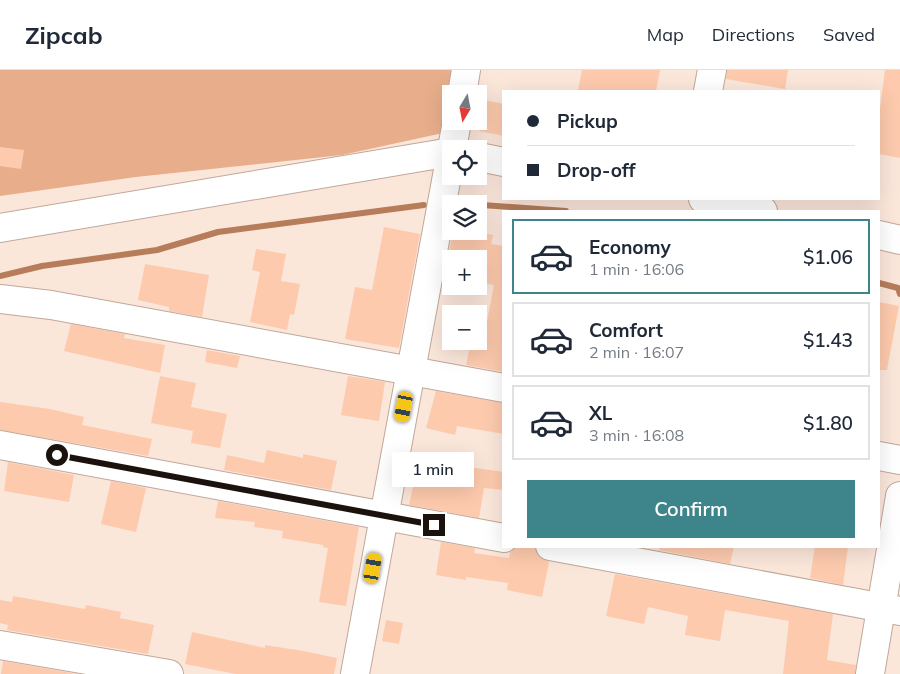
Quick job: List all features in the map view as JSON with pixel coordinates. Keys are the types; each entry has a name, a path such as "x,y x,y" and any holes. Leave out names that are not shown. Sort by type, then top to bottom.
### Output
{"street":[{"path":"464,85 466,70"},
{"path":"708,90 712,70"},
{"path":"0,228 442,154"},
{"path":"487,159 502,162"},
{"path":"354,674 382,515 446,185"},
{"path":"708,200 758,210"},
{"path":"880,236 900,240"},
{"path":"0,299 51,305 502,388"},
{"path":"0,445 502,538"},
{"path":"880,456 900,460"},
{"path":"870,674 890,609 900,496"},
{"path":"561,548 890,609"},
{"path":"0,645 169,674"}],"shaded area":[{"path":"0,70 453,70 451,85 442,85 443,133 342,155 136,177 0,196"}],"building":[{"path":"582,70 660,70 656,90 578,90"},
{"path":"727,70 788,70 785,89 726,79"},
{"path":"885,70 900,70 900,158 880,154 880,109"},
{"path":"488,101 502,104 502,136 479,131 488,130"},
{"path":"0,147 24,150 21,169 0,166"},
{"path":"384,227 420,234 399,348 345,339 355,287 372,290"},
{"path":"487,234 493,235 491,244 502,246 502,372 466,365 469,350 487,350 487,322 494,285 487,284 487,250 450,250 451,240 487,240"},
{"path":"256,249 286,254 281,281 300,284 294,315 290,314 287,330 250,322 260,272 252,270"},
{"path":"145,264 209,275 202,317 169,311 169,307 138,300"},
{"path":"880,302 899,306 887,370 880,370"},
{"path":"71,324 125,334 124,338 165,345 160,373 64,351"},
{"path":"207,350 240,356 237,368 205,362"},
{"path":"160,376 196,383 191,407 227,414 220,448 191,443 193,431 151,423"},
{"path":"348,376 385,382 379,421 341,415"},
{"path":"436,391 502,403 502,434 457,426 455,435 426,428"},
{"path":"0,402 50,409 84,417 82,425 152,439 148,456 0,430"},
{"path":"267,450 303,458 303,454 337,461 331,490 224,470 227,455 264,463"},
{"path":"8,462 74,475 69,502 4,491"},
{"path":"418,465 453,473 454,465 502,472 502,490 484,488 479,518 409,505"},
{"path":"111,481 146,488 136,532 101,524"},
{"path":"218,501 359,527 346,606 319,602 328,548 323,547 323,545 282,538 283,531 254,527 255,522 215,518"},
{"path":"441,542 475,548 474,553 509,558 510,552 515,548 536,548 540,558 549,562 542,597 507,590 508,583 466,577 466,580 436,575"},
{"path":"660,548 734,548 730,564 659,550"},
{"path":"815,548 848,548 843,585 810,578"},
{"path":"615,574 833,614 827,660 856,665 855,674 783,674 789,621 725,610 720,641 685,635 688,616 648,607 644,624 606,616"},
{"path":"13,596 85,609 86,605 121,612 120,618 154,625 148,654 7,630 8,625 0,623 0,600 12,602"},
{"path":"386,620 403,623 399,644 382,641"},
{"path":"192,632 265,648 265,645 337,658 334,674 236,674 185,664"},
{"path":"3,661 77,674 1,674"}],"waterway":[{"path":"0,276 42,266 157,250 218,232 424,205"},
{"path":"487,205 552,210"},
{"path":"880,283 898,288 900,294"}],"route":[{"path":"57,455 434,525"}]}
